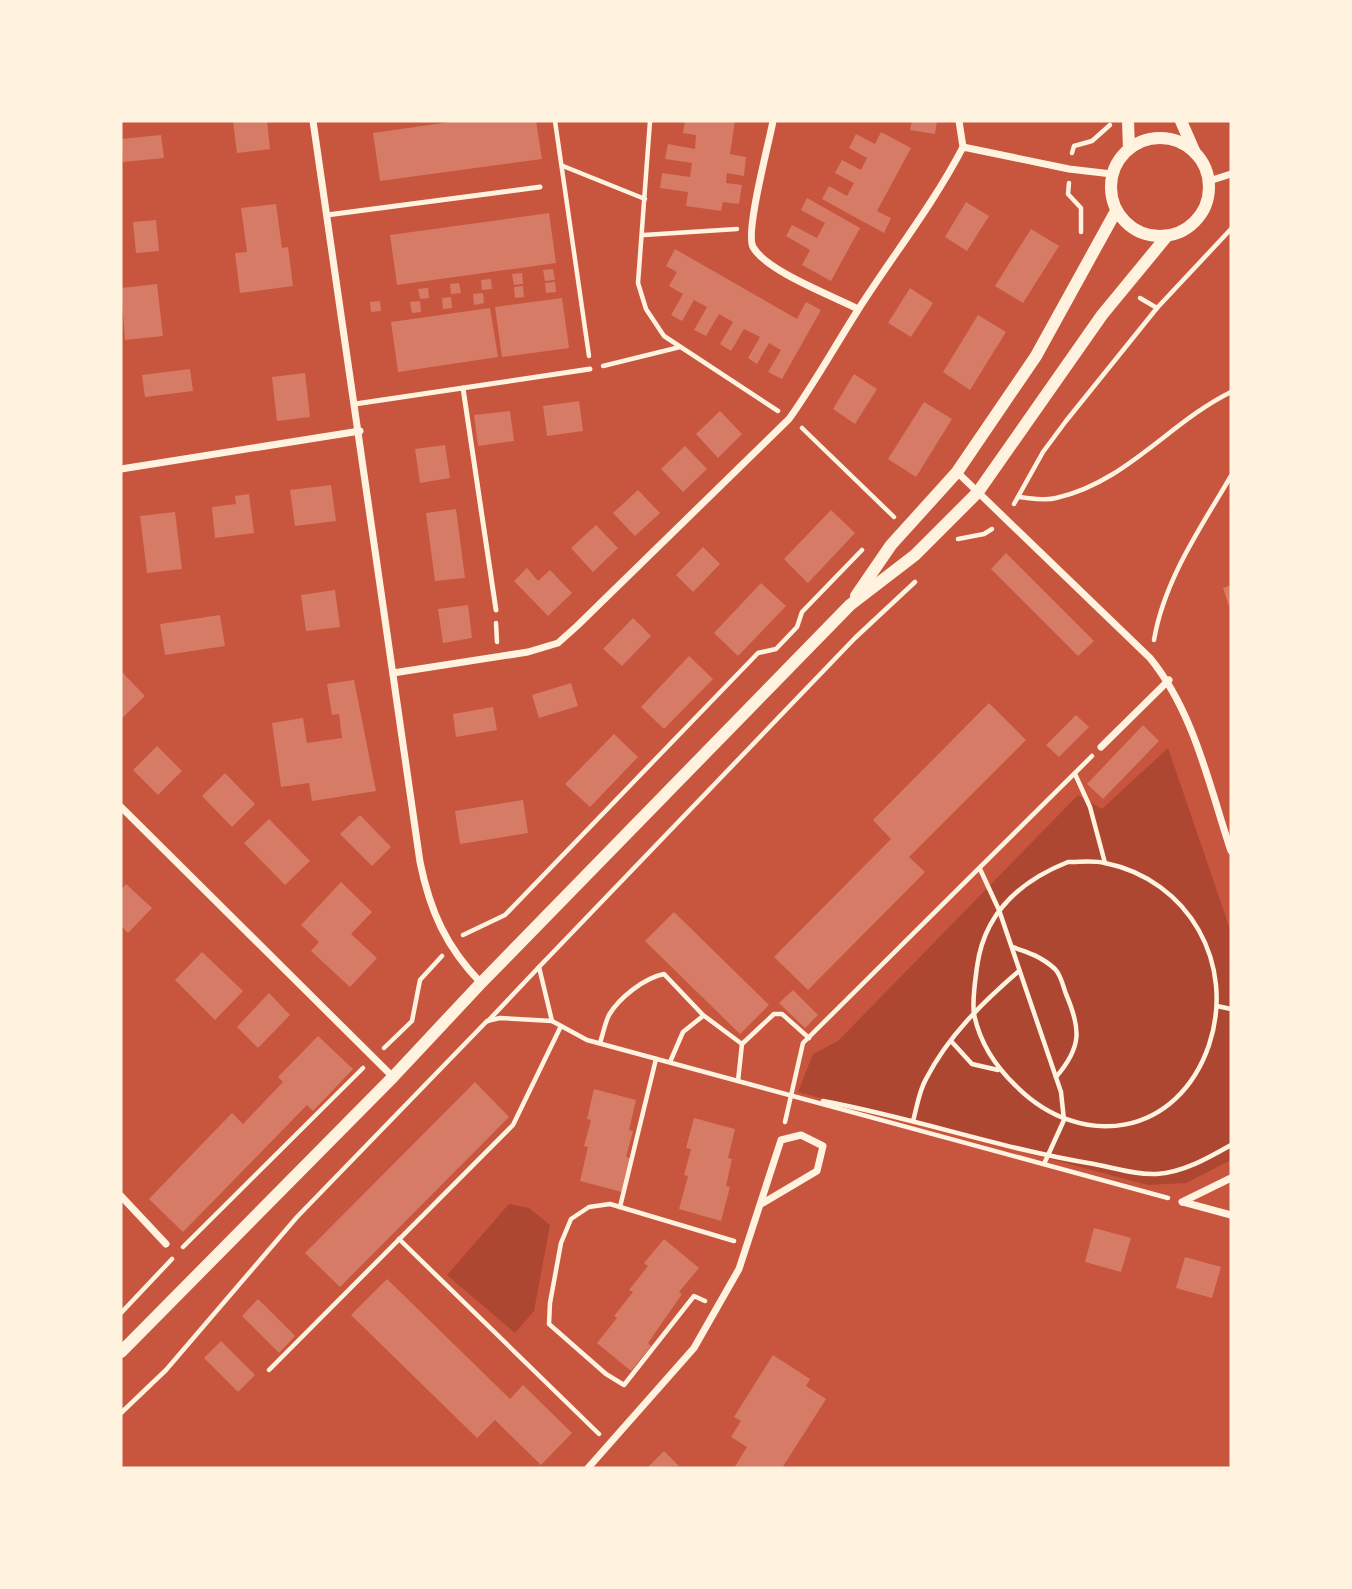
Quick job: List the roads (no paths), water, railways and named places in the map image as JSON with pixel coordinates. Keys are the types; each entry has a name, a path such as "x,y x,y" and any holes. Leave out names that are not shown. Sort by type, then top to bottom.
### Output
{"street":[{"path":"313,121 427,898 441,934 481,983"},
{"path":"773,121 762,183 749,229 753,247 769,264 858,309"},
{"path":"393,673 497,657 558,643 789,419 817,380 858,309 942,187 963,147 959,121"},
{"path":"1128,121 1129,149"},
{"path":"121,1352 394,1077 481,983 850,605 915,555 978,492 1102,315 1167,236 1185,229 1199,217 1208,200 1209,181 1181,121"},
{"path":"1167,236 1138,231 1116,211 1111,193 1112,174 1129,149 1145,140 1163,138 1180,142 1195,153"},
{"path":"963,147 1069,169 1112,174"},
{"path":"1209,181 1231,174"},
{"path":"850,605 891,545 957,472 1036,356 1116,211"},
{"path":"121,469 359,432"},
{"path":"957,472 1150,658 1169,680 1187,717 1231,851"},
{"path":"1101,747 1169,680"},
{"path":"121,807 394,1077"},
{"path":"588,1468 694,1348 718,1307 748,1245 781,1140 801,1135 823,1146 817,1171 763,1203"},
{"path":"1231,1178 1182,1202 1231,1215"},
{"path":"121,1196 166,1244"}],"lane":[{"path":"327,215 540,187"},
{"path":"355,404 590,369"},
{"path":"463,388 496,610"}]}
